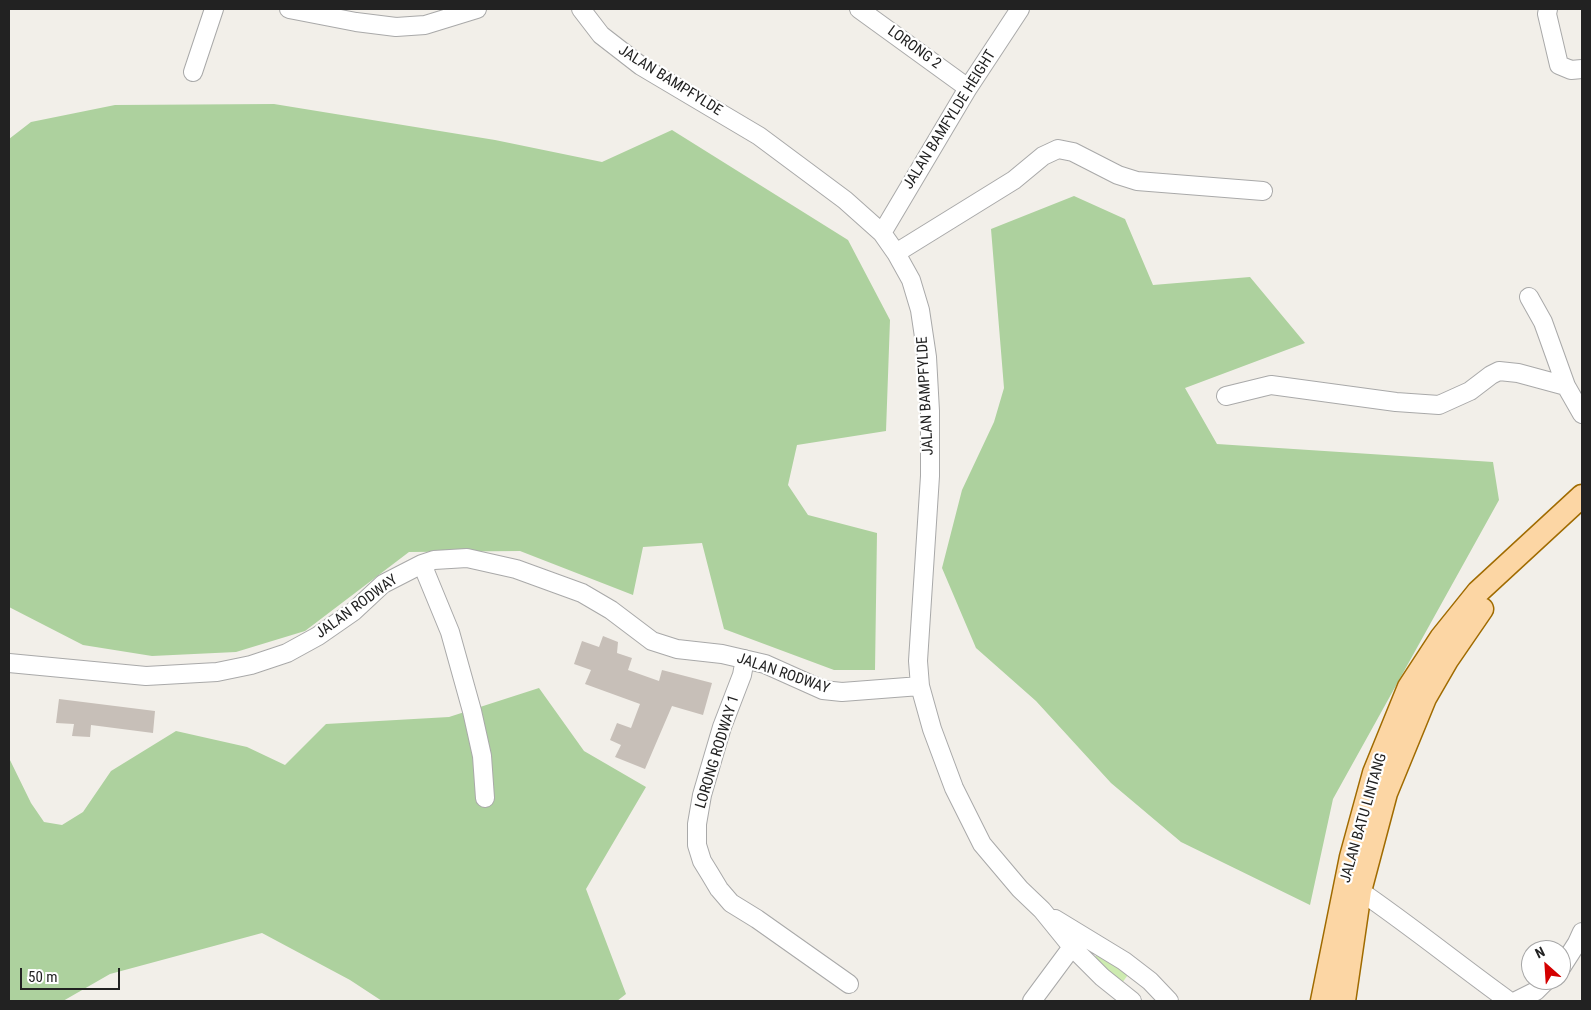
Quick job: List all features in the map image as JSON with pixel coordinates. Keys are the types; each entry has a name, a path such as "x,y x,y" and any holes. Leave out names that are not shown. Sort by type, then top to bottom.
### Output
{"main road":[{"name":"JALAN BATU LINTANG","path":"1322,1001 1351,857 1374,773 1409,687 1441,638 1478,592 1582,496"},
{"name":"JALAN BATU LINTANG","path":"1344,1001 1360,891 1386,793 1425,698 1478,614 1511,578 1582,514"}],"street":[{"path":"193,72 214,9"},
{"path":"289,9 356,22 396,27 425,25 476,9"},
{"name":"JALAN BAMPFYLDE","path":"581,9 601,35 641,66 759,136 845,200 882,233 911,280 920,310 927,357 930,411 930,476 918,661 920,686 932,729 954,788 982,844 1072,946 1102,976 1132,1001"},
{"name":"LORONG 2","path":"859,9 968,88"},
{"name":"JALAN BAMFYLDE HEIGHT","path":"882,233 968,88 1020,9"},
{"path":"1548,9 1547,14 1559,65 1572,70 1582,69"},
{"path":"896,253 1014,180 1043,156 1058,150 1073,152 1118,175 1137,181 1263,191"},
{"path":"1529,297 1543,322 1566,386 1582,414"},
{"path":"1226,396 1271,385 1396,402 1439,405 1470,391 1499,371 1518,373 1566,386"},
{"name":"JALAN RODWAY","path":"9,663 146,676 217,672 252,665 286,653 318,636 354,611 384,584 422,564 434,560 467,558 516,569 582,593 611,610 652,641 677,649 722,654 765,664 823,690 842,692 920,686"},
{"path":"422,564 450,632 472,711 482,756 485,798"},
{"name":"LORONG RODWAY 1","path":"745,659 742,675 722,727 702,794 696,845 702,861 719,889 731,903 757,919 848,984"},
{"path":"1360,891 1394,914 1441,952 1508,1001"},
{"name":"JALAN BAMPFYLDE","path":"1042,910 1124,961 1150,981 1169,1001"},
{"path":"1571,951 1582,932"},
{"path":"1032,1001 1072,946"},
{"path":"1132,1001 1132,987 1134,984 1140,979 1150,981"},
{"path":"1516,1001 1537,990"}],"green space":[{"path":"274,104 495,140 602,162 672,130 848,240 890,320 886,431 797,445 788,485 808,515 877,533 875,670 834,670 724,629 702,543 643,547 633,595 520,551 409,552 305,631 236,652 152,656 83,645 9,607 9,139 31,122 115,105"},
{"path":"1074,196 1125,219 1153,285 1250,277 1305,343 1185,388 1217,444 1493,462 1499,500 1333,799 1310,905 1181,842 1111,783 1036,701 976,648 942,568 962,490 994,422 1004,388 991,229"},
{"path":"539,688 584,751 646,787 586,889 626,994 617,1001 382,1001 350,980 262,933 110,974 63,1001 9,1001 9,758 31,803 44,822 62,825 83,812 111,771 176,731 247,747 285,765 326,724 449,717"},
{"path":"1097,954 1130,972 1122,983 1093,960"}],"building":[{"path":"603,636 618,642 617,653 632,658 628,670 659,681 662,670 712,683 703,715 672,706 645,769 615,757 621,745 610,740 617,723 631,728 640,704 585,684 591,670 574,664 582,641 599,647"},
{"path":"59,699 155,711 153,733 91,725 90,737 72,736 74,724 56,723"}]}
